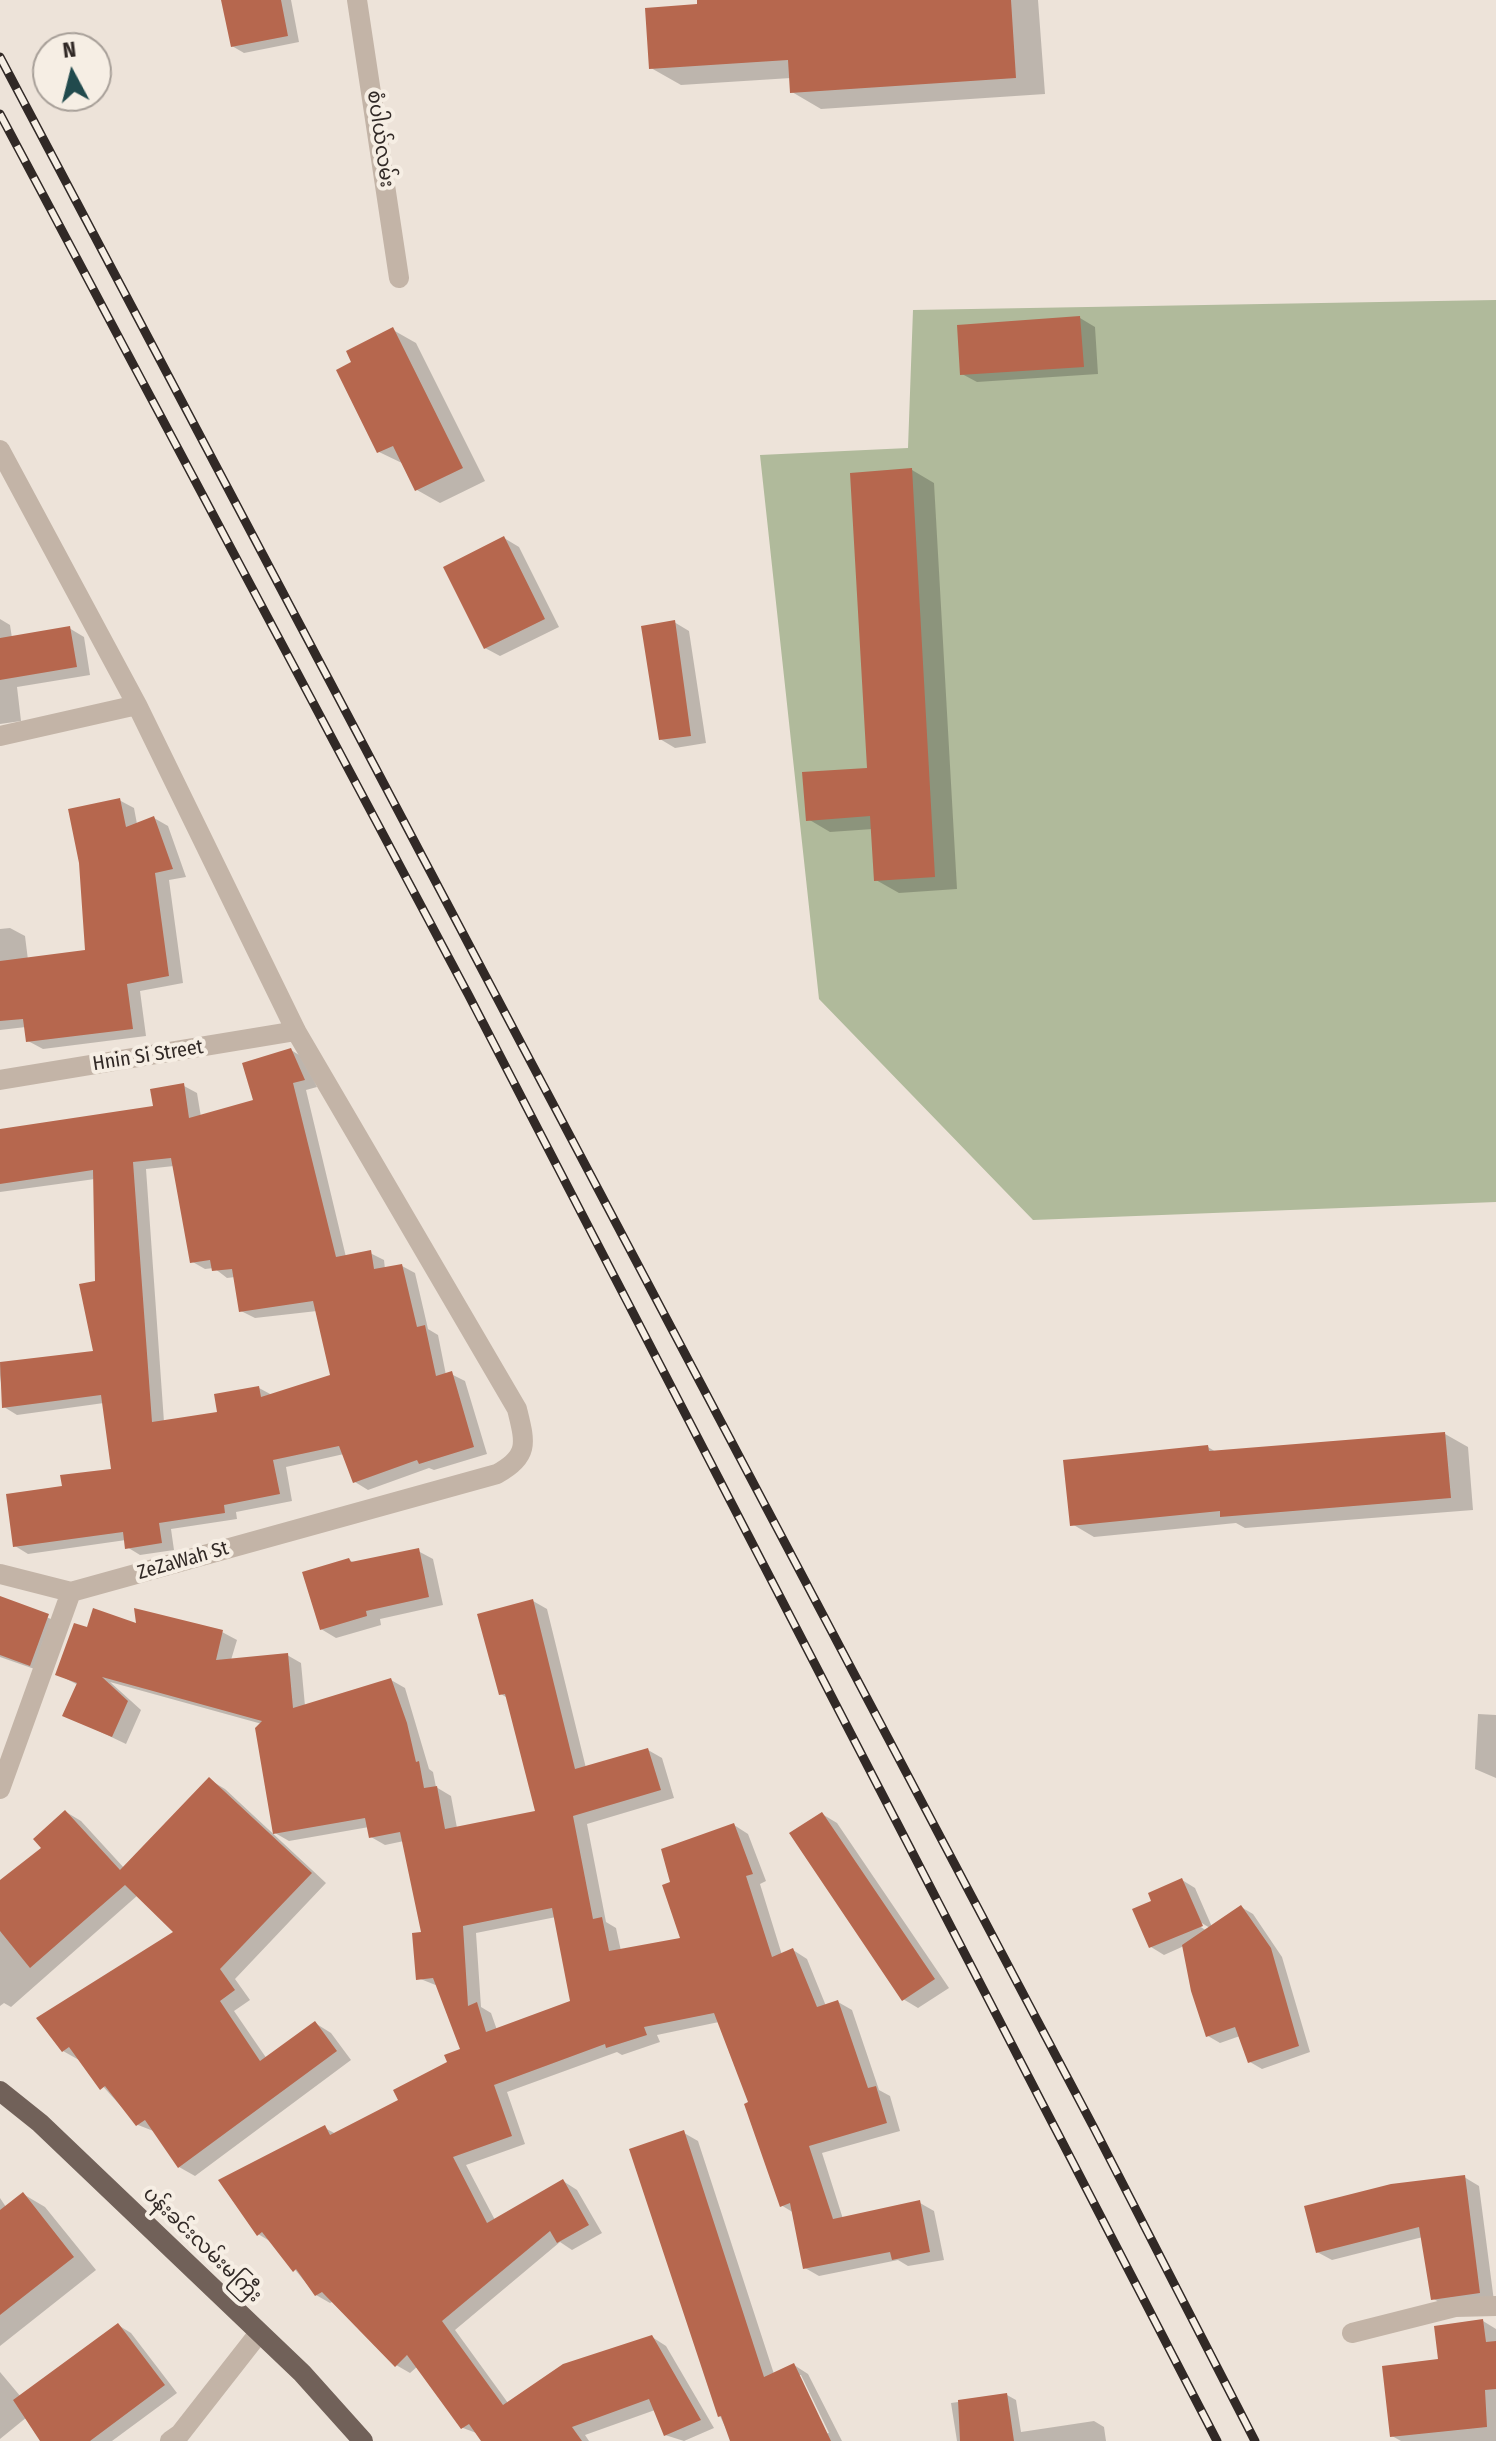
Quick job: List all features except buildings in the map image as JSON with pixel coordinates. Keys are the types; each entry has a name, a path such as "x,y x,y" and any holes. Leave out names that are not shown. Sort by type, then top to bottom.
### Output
{"main road":[{"name":"ပန်းခင်းလမ်းမကြီး","path":"0,2091 40,2123 259,2333 363,2441"}],"street":[{"name":"စံပါယ်လမ်း","path":"357,0 399,278"},
{"path":"0,450 137,705 296,1031"},
{"path":"0,736 137,705"},
{"name":"Hnin Si Street","path":"0,1080 296,1031"},
{"name":"ZeZaWah St","path":"71,1592 497,1474 517,1463 523,1448 517,1409 296,1031"},
{"path":"0,1574 71,1592 0,1789"},
{"path":"1352,2333 1455,2307 1496,2306"},
{"path":"170,2441 180,2434 259,2333"}],"green space":[{"path":"1496,300 1496,1202 1033,1220 819,999 760,455 908,448 913,310"}],"railway":[{"path":"0,57 1093,2126 1255,2441"},
{"path":"0,114 468,994 1217,2441"}]}
